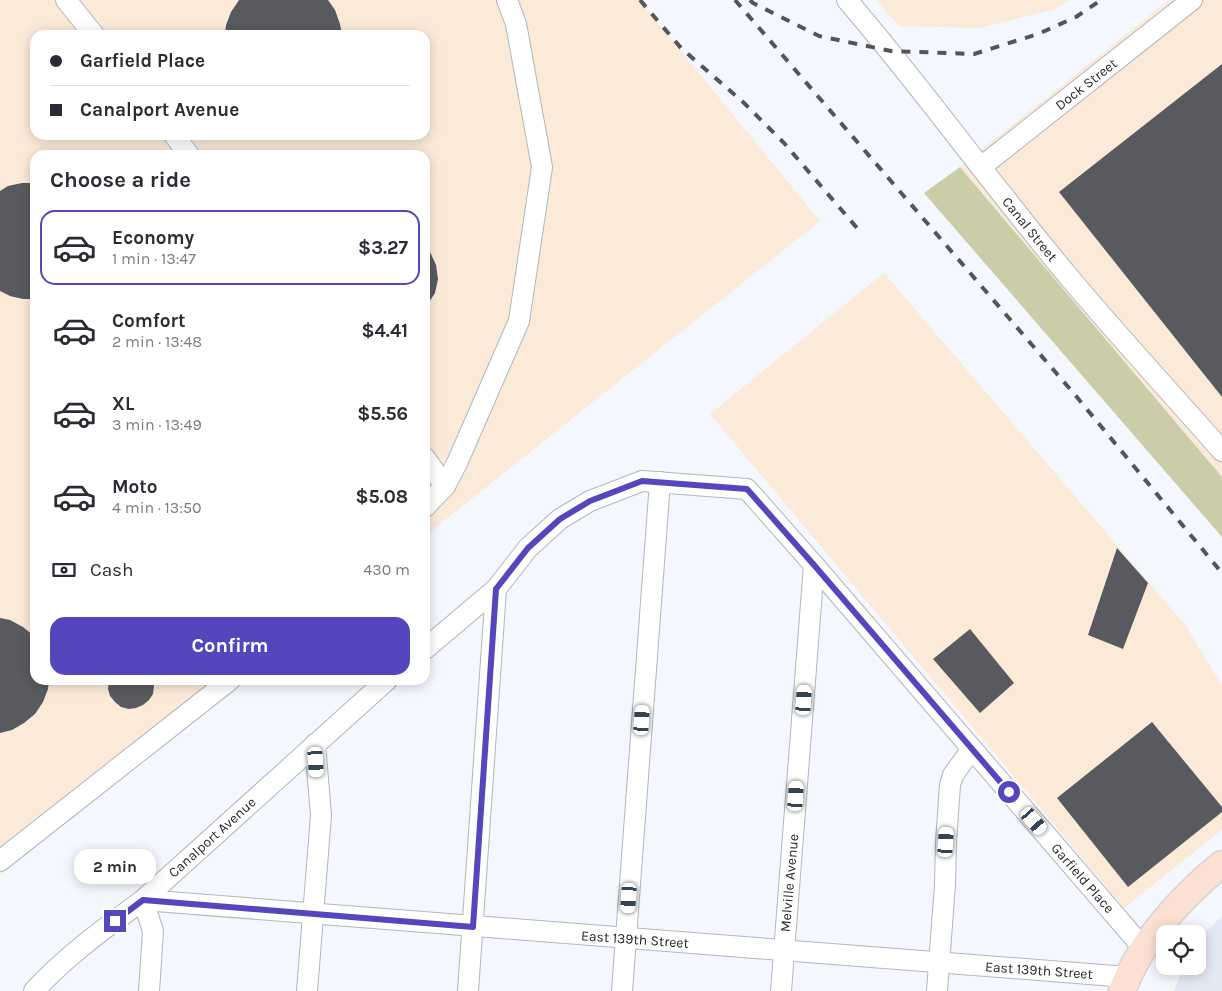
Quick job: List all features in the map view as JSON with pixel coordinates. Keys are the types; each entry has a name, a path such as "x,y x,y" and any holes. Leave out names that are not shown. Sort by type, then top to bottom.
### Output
{"main road":[{"path":"1125,984 1144,949 1166,918 1208,875 1222,864"}],"street":[{"path":"66,0 90,30"},
{"path":"430,502 445,486 457,463 519,321 542,167 516,24 507,0"},
{"name":"Canal Street","path":"847,0 890,51 1074,283 1219,443"},
{"name":"Dock Street","path":"981,168 1192,0"},
{"path":"430,465 445,486"},
{"path":"430,644 496,589 528,548 560,519 590,501 642,481 660,482 622,991"},
{"name":"Garfield Place","path":"660,482 747,489 1144,949"},
{"name":"Melville Avenue","path":"781,991 814,565"},
{"path":"468,991 496,589"},
{"path":"0,861 224,685"},
{"name":"Canalport Avenue","path":"34,991 72,955 143,900 381,685"},
{"path":"308,991 321,815 315,744"},
{"path":"937,991 950,785 953,775 972,749"},
{"path":"143,900 153,931 149,991"},
{"name":"East 139th Street","path":"143,900 939,962 1125,984"}],"shaded area":[{"path":"0,0 639,0 820,221 430,532 430,150 30,150 30,685 238,685 0,875"},
{"path":"876,0 1070,0 1056,9 979,28 899,26"},
{"path":"1169,0 1222,0 1222,477 960,167"},
{"path":"884,273 1186,626 1222,686 1222,830 1124,908 710,414"},
{"path":"1222,916 1222,991 1174,991 1180,975 1206,975 1206,932"}],"green space":[{"path":"960,167 1222,477 1222,537 924,193"}],"building":[{"path":"239,0 328,0 335,10 341,30 226,30 231,12"},
{"path":"1222,64 1222,397 1059,192"},
{"path":"30,183 30,299 10,296 0,291 0,191 8,186"},
{"path":"430,252 436,265 438,279 435,293 430,300"},
{"path":"1117,548 1148,583 1123,649 1088,635"},
{"path":"0,618 10,620 30,633 30,685 48,685 43,702 35,714 12,730 0,733"},
{"path":"970,629 1014,683 980,713 933,659"},
{"path":"108,685 154,686 153,694 149,700 143,705 129,709 121,707 115,702 110,696"},
{"path":"1152,722 1222,807 1222,812 1128,887 1057,798"}],"railway":[{"path":"640,0 681,48 743,102 784,143 857,228"},
{"path":"735,0 1076,396 1222,573"},
{"path":"750,0 819,36 891,51 974,54 1038,34 1076,17 1101,0"}],"route":[{"path":"115,921 143,900 473,927 496,589 528,548 560,519 590,501 642,481 747,489 1009,792"}]}
